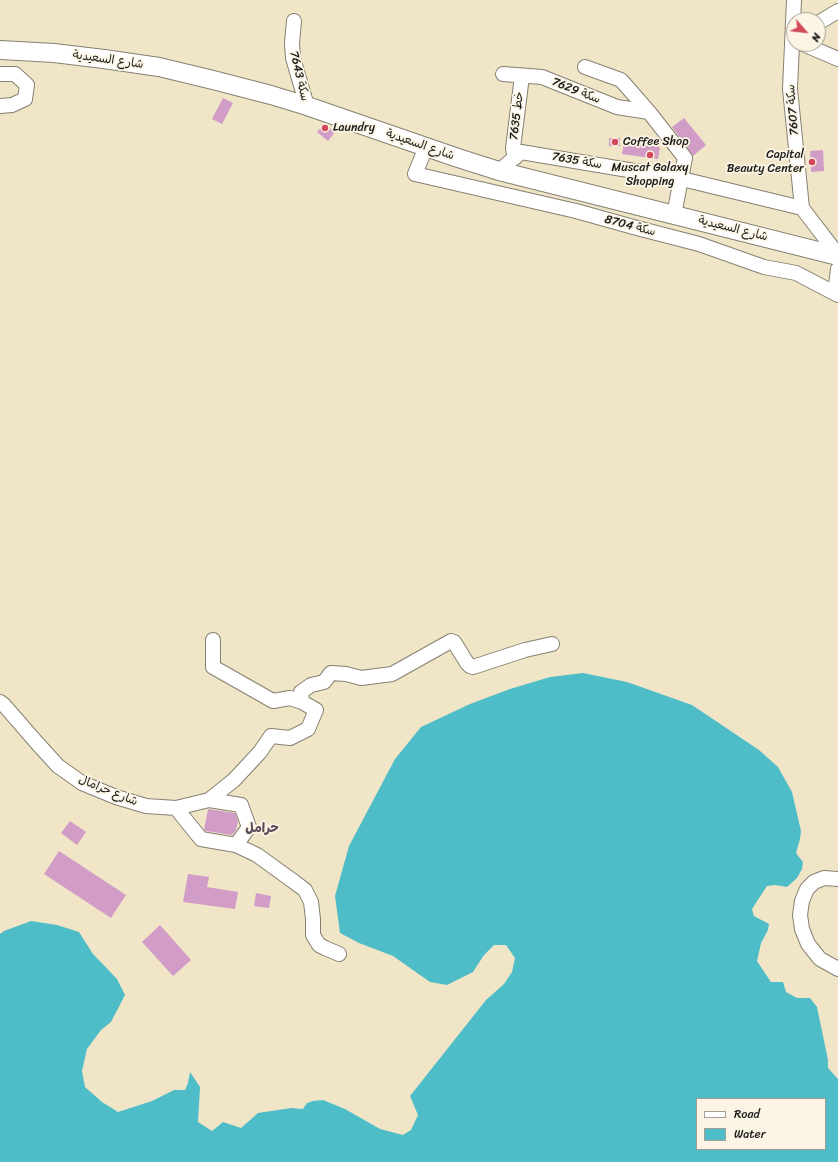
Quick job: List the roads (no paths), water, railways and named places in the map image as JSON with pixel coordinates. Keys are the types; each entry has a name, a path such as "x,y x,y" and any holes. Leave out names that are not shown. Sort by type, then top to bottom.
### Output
{"main road":[{"name":"شارع السعيدية","path":"0,50 104,58 159,67 213,80 307,106 499,171 838,255"}],"street":[{"name":"سكة 7607","path":"794,0 795,12"},
{"path":"826,18 838,11"},
{"name":"سكة 7643","path":"294,21 292,43 293,58 307,106"},
{"name":"سكة 7607","path":"795,52 790,89 802,208"},
{"path":"822,52 838,59"},
{"path":"586,68 621,80 686,158 674,215"},
{"path":"0,74 15,74 27,85 25,99 12,106 0,106"},
{"name":"سكة 7629","path":"503,74 542,78 617,107 649,112"},
{"name":"7635 خط","path":"516,157 513,148 522,76"},
{"name":"سكة 8704","path":"426,147 415,174 576,211 700,244 764,267 796,273 836,294"},
{"name":"سكة 7635","path":"516,157 521,152 682,179 802,208"},
{"path":"499,171 516,157"},
{"path":"802,208 838,255"},
{"path":"700,244 704,222"},
{"path":"836,294 838,268"},
{"path":"209,800 234,780 260,752 271,736 290,738 308,729 316,710 302,702 290,698 273,701 213,667 213,640"},
{"path":"302,702 301,692 310,685 324,682 331,673 346,674 361,678 392,674 451,641 454,642 467,663 473,667 525,650 552,644"},
{"name":"شارع حرامال","path":"0,702 58,766 82,783 116,797 146,806 176,808 209,800 240,805 249,826 236,844"},
{"path":"176,808 201,839 236,844 257,855 304,890 311,902 313,919 312,935 319,945 339,954"},
{"path":"838,879 824,878 814,882 807,889 802,901 800,915 802,930 808,944 820,958 838,969"}],"water":[{"path":"583,673 627,682 692,705 759,750 778,767 792,792 801,831 796,853 803,862 802,869 797,878 787,887 775,885 767,886 752,909 754,916 769,924 768,930 761,943 757,961 771,982 783,982 786,992 797,998 810,998 817,1007 828,1060 828,1068 838,1079 838,1162 0,1162 0,934 4,931 31,921 57,925 79,932 93,954 117,979 125,995 111,1022 101,1030 87,1049 82,1071 85,1087 102,1102 118,1112 152,1101 174,1090 185,1090 190,1072 200,1087 198,1122 212,1131 223,1122 241,1128 258,1113 291,1108 303,1109 307,1103 323,1100 345,1109 380,1129 403,1135 411,1130 418,1115 410,1096 486,1000 504,984 512,972 515,958 506,945 494,945 484,955 473,972 447,985 430,982 393,956 359,943 340,933 335,896 349,846 395,759 421,727 470,704 510,689 550,677"}],"place":[{"name":"Laundry","path":"325,128"},
{"name":"Coffee Shop","path":"615,142"},
{"name":"Muscat Galaxy Shopping","path":"650,155"},
{"name":"Capital Beauty Center","path":"812,162"}],"district":[{"name":"حرامل","path":"262,829"}]}
